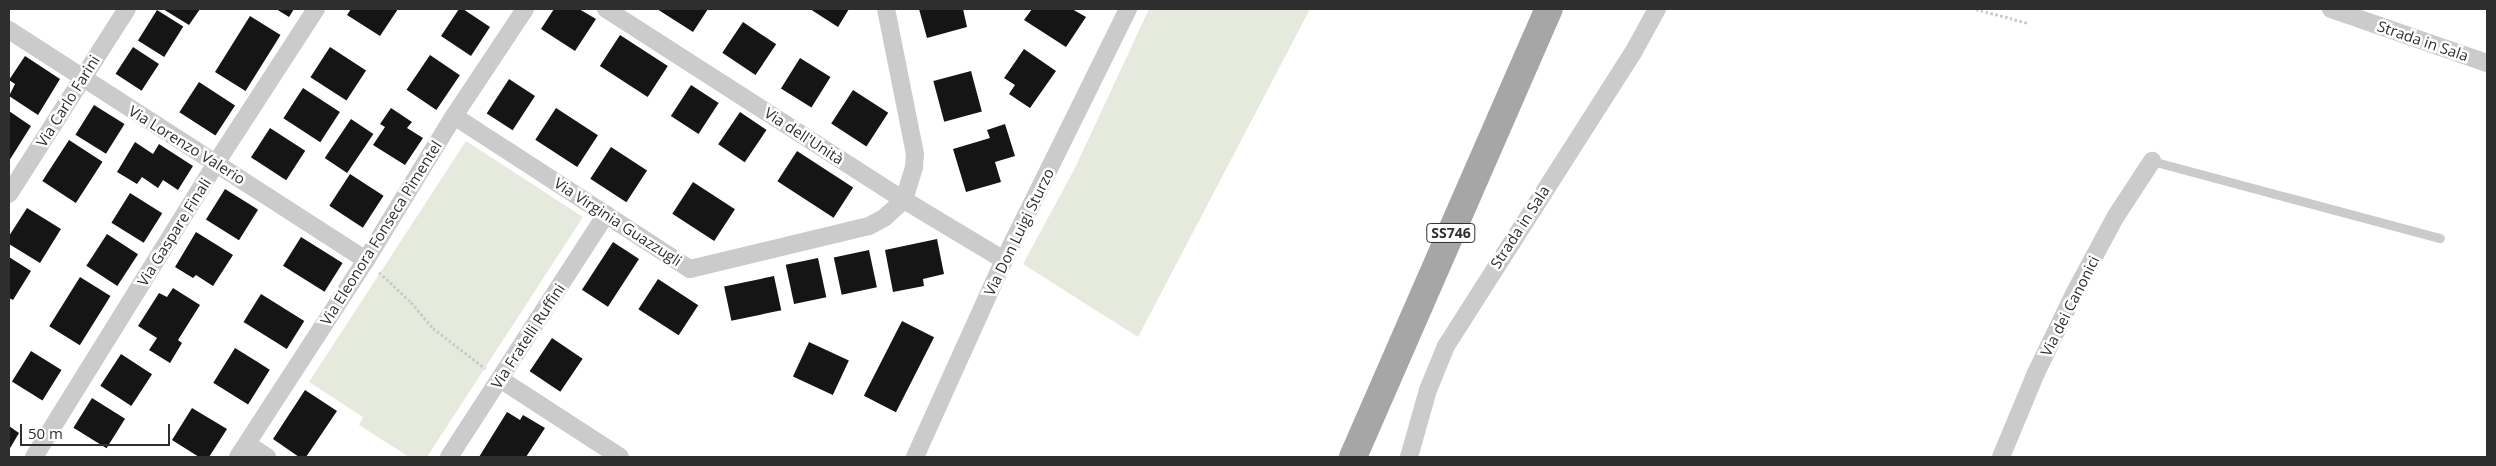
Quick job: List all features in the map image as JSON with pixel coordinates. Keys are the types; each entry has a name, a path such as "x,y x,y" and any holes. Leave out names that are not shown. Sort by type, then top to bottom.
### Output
{"main road":[{"name":"SS746","path":"1353,457 1549,9"}],"street":[{"name":"Via Carlo Farini","path":"9,194 127,9"},
{"name":"Via Gaspare Finali","path":"34,457 216,163 316,9"},
{"name":"Via Eleonora Fonseca Pimentel","path":"242,450 366,260 454,116 525,9"},
{"name":"Via dell'Unità","path":"606,9 904,200 1004,260"},
{"path":"886,9 914,154 914,167 904,200"},
{"name":"Via Don Luigi Sturzo","path":"915,457 1004,260 1128,9"},
{"name":"Strada in Sala","path":"1409,457 1428,390 1446,346 1634,51 1657,9"},
{"name":"Strada in Sala","path":"2331,9 2487,63"},
{"name":"Via Lorenzo Valerio","path":"9,30 366,260"},
{"name":"Via Virginia Guazzugli","path":"454,116 690,269 868,226 896,210 904,200"},
{"name":"Via dei Canonici","path":"2001,457 2036,373 2075,292 2116,216 2152,160"},
{"name":"Via Fratelli Ruffini","path":"449,457 606,214"},
{"path":"500,378 620,457"},
{"path":"242,450 267,457"}],"lane":[{"path":"2152,160 2440,238"}],"path":[{"path":"1976,9 2028,23"},
{"path":"366,260 410,302 433,328 500,378"}],"shaded area":[{"path":"1149,9 1310,9 1138,337 1023,264 1075,168"},
{"path":"466,141 583,217 427,457 409,457 359,425 363,417 309,382"}],"building":[{"path":"163,9 200,9 189,25"},
{"path":"276,9 294,9 289,17"},
{"path":"351,9 398,9 380,36 347,15"},
{"path":"459,9 463,9 490,27 471,56 441,36"},
{"path":"554,9 579,9 596,19 575,51 541,29"},
{"path":"657,9 708,9 693,32"},
{"path":"810,9 849,9 838,27"},
{"path":"919,9 963,9 967,27 927,38"},
{"path":"1032,9 1072,9 1086,17 1066,47 1024,20"},
{"path":"157,10 183,26 164,57 138,41"},
{"path":"250,16 281,35 246,91 215,72"},
{"path":"743,22 776,44 755,75 722,53"},
{"path":"620,35 668,66 648,97 600,66"},
{"path":"133,47 159,64 142,91 116,74"},
{"path":"330,47 366,70 346,101 310,77"},
{"path":"1024,49 1056,71 1030,108 1009,94 1015,85 1004,78"},
{"path":"430,55 460,75 436,110 407,90"},
{"path":"25,56 60,79 38,115 9,96 15,84 9,80"},
{"path":"800,58 831,77 811,108 781,89"},
{"path":"971,71 982,112 944,122 933,81"},
{"path":"509,79 535,96 513,130 487,113"},
{"path":"199,82 235,105 215,136 179,112"},
{"path":"691,85 719,103 699,134 671,116"},
{"path":"303,88 340,112 320,142 283,118"},
{"path":"853,90 888,113 866,146 831,124"},
{"path":"94,105 125,124 106,154 75,135"},
{"path":"391,108 412,122 407,128 423,138 405,165 373,145 385,127 380,124"},
{"path":"556,108 598,135 577,167 535,140"},
{"path":"9,111 31,126 9,161"},
{"path":"740,112 767,130 745,162 718,144"},
{"path":"351,119 373,134 347,173 325,158"},
{"path":"1005,124 1015,156 995,162 1001,182 966,192 953,149 990,138 987,130"},
{"path":"270,128 305,151 286,180 251,157"},
{"path":"69,140 103,162 76,203 42,181"},
{"path":"135,142 153,154 159,144 193,166 178,190 163,180 158,188 142,177 137,184 117,172"},
{"path":"611,147 647,170 626,202 590,179"},
{"path":"797,151 853,187 834,218 777,181"},
{"path":"350,174 384,196 363,228 329,206"},
{"path":"693,182 735,209 714,241 672,214"},
{"path":"225,189 258,210 239,240 206,220"},
{"path":"130,193 162,213 144,243 111,223"},
{"path":"27,208 61,229 40,263 9,244 9,236"},
{"path":"196,232 233,255 213,286 196,275 193,278 175,267"},
{"path":"107,234 138,254 117,286 86,266"},
{"path":"301,237 343,263 325,292 283,266"},
{"path":"937,239 944,274 923,279 924,286 893,292 885,250"},
{"path":"613,242 639,259 608,307 582,290"},
{"path":"869,250 877,287 842,295 834,257"},
{"path":"9,257 31,271 13,300 9,298"},
{"path":"818,258 826,297 794,304 786,265"},
{"path":"774,276 781,310 731,321 724,287"},
{"path":"80,277 111,296 80,345 49,326"},
{"path":"658,279 698,305 679,335 638,309"},
{"path":"173,288 200,305 178,340 182,343 170,363 149,350 157,338 138,326 159,293 167,297"},
{"path":"261,294 304,321 287,349 244,322"},
{"path":"902,321 934,337 896,412 864,396"},
{"path":"552,338 583,359 560,392 530,371"},
{"path":"809,342 849,361 833,395 793,376"},
{"path":"235,348 270,370 248,404 213,383"},
{"path":"31,351 62,370 42,401 12,382"},
{"path":"121,354 152,374 131,406 100,386"},
{"path":"305,390 337,411 306,457 299,457 273,439"},
{"path":"92,398 125,419 107,448 73,428"},
{"path":"192,408 227,429 209,457 199,457 172,440"},
{"path":"507,412 520,420 523,415 545,428 526,457 479,457"},
{"path":"9,426 19,433 9,450"}]}
